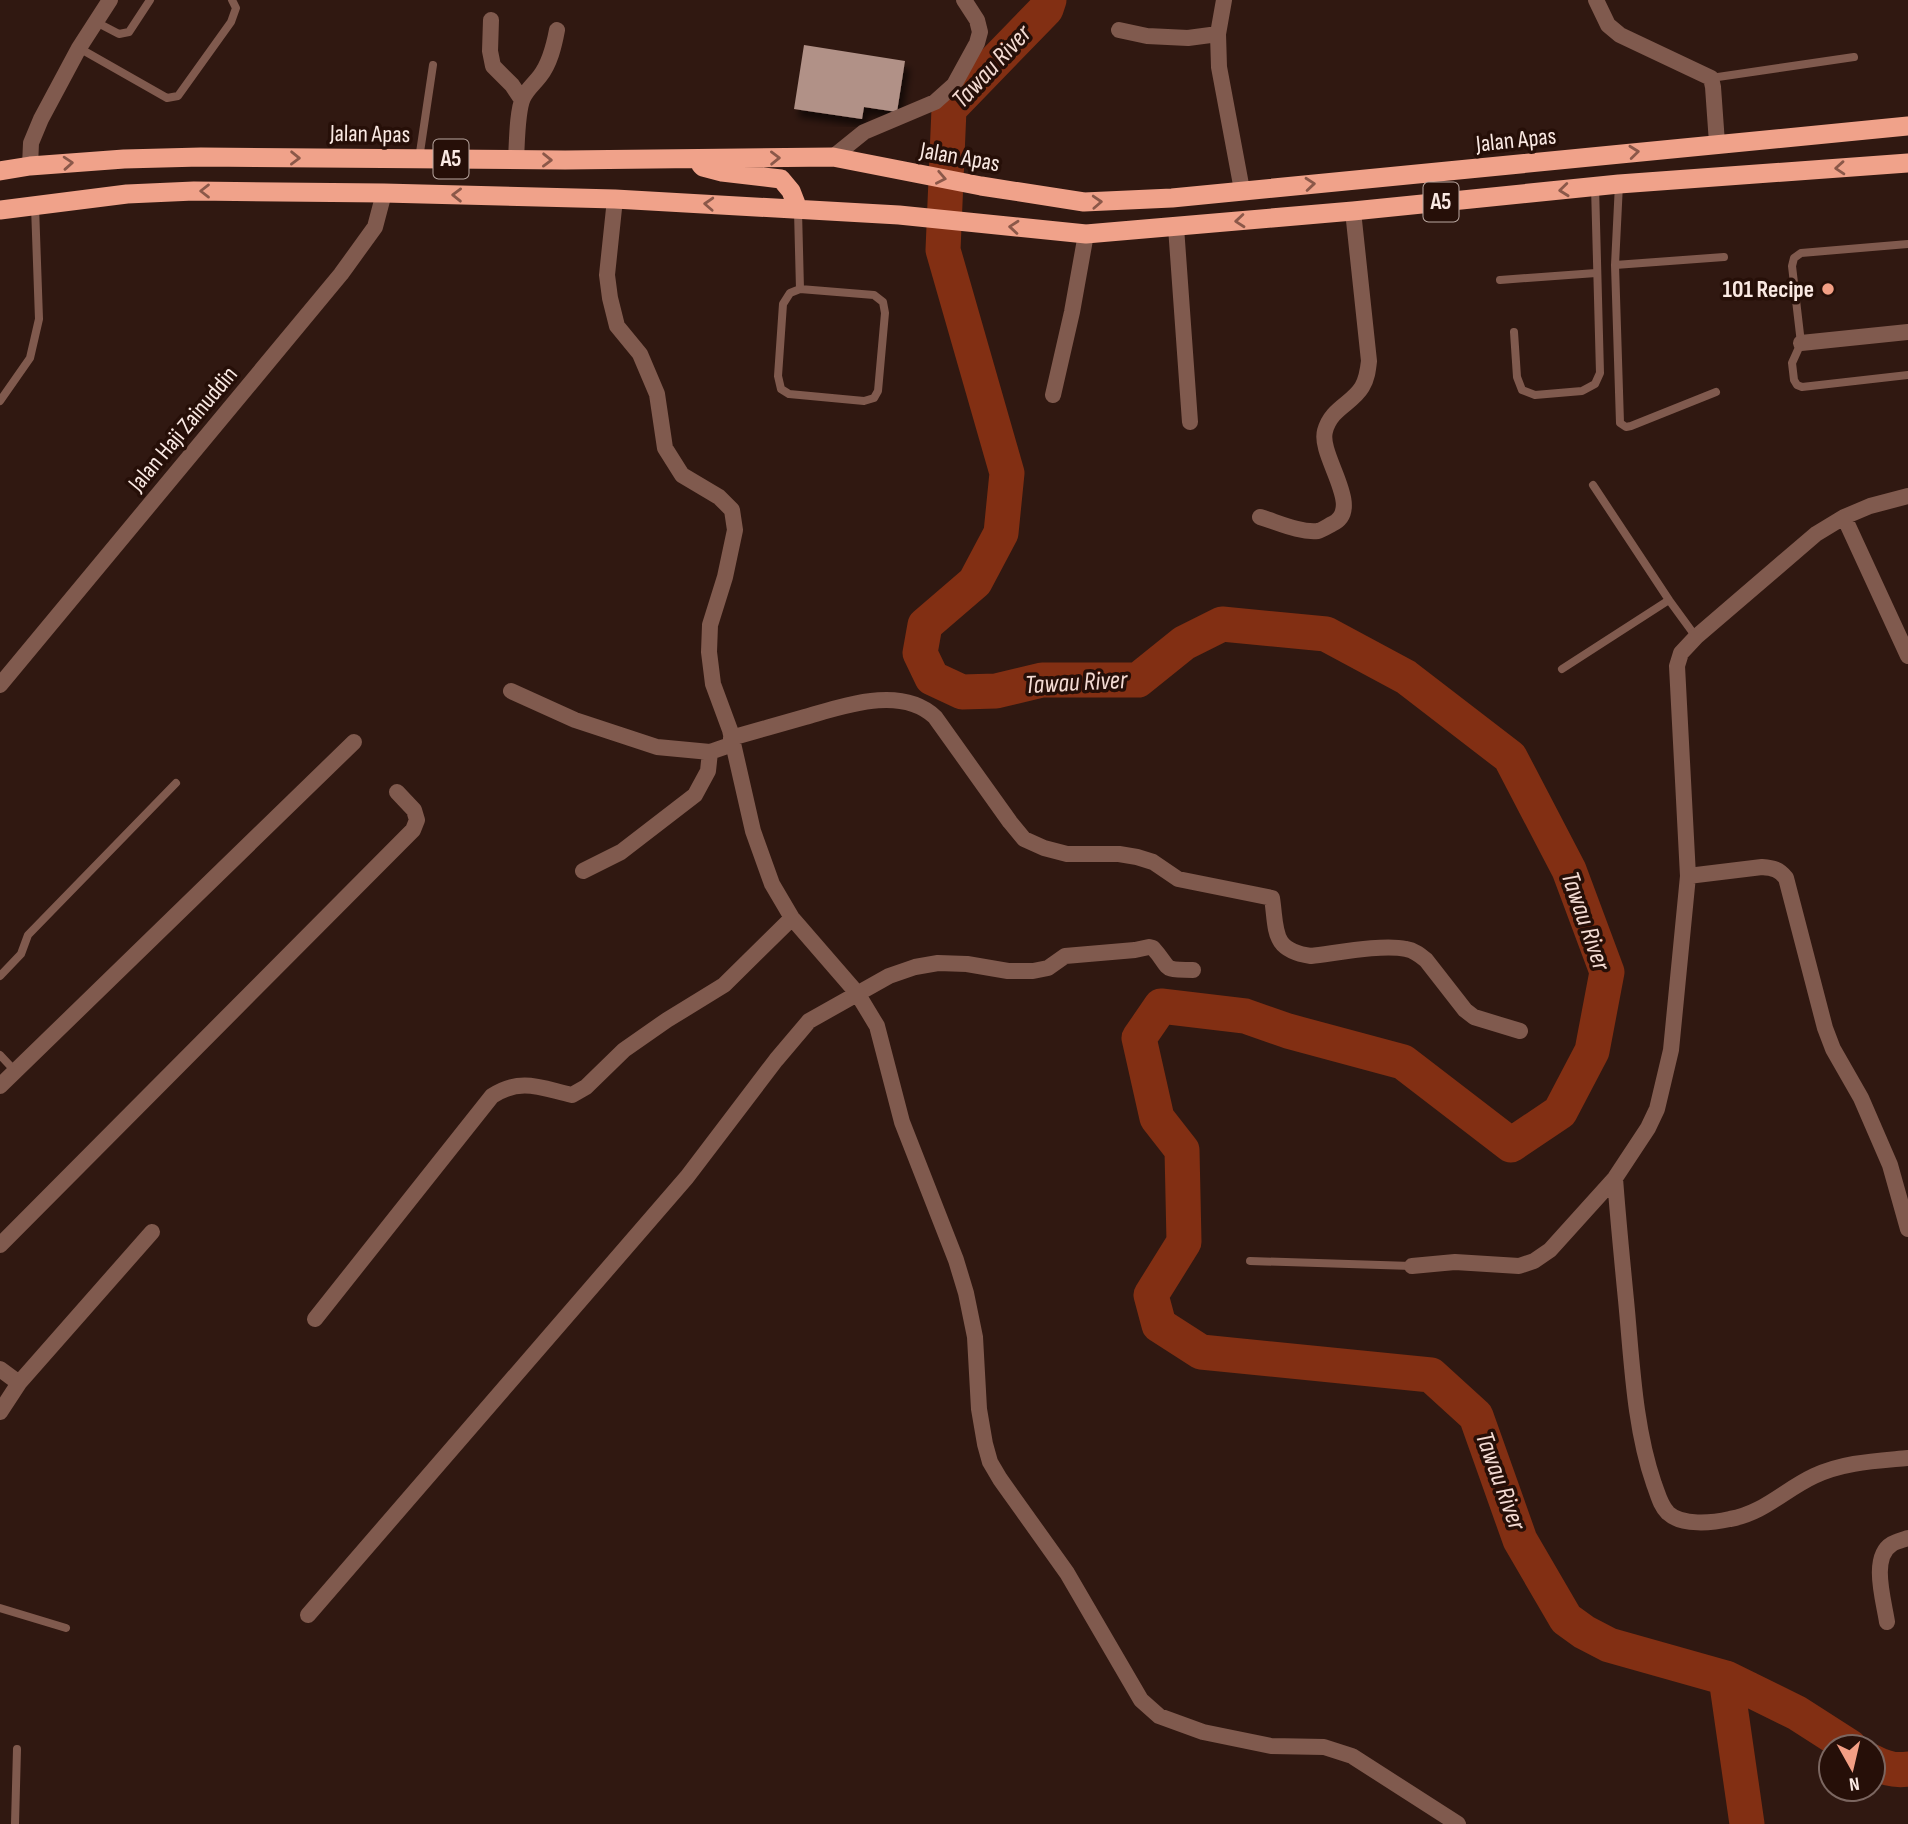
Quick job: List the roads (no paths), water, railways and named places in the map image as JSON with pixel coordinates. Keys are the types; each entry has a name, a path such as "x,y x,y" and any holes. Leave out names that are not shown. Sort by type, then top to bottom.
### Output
{"highway":[{"name":"Jalan Apas","path":"0,171 124,159 201,157 833,158 1084,202 1172,198 1908,126"},
{"path":"696,159 703,167 712,170 781,179 791,191 798,209"},
{"name":"A5","path":"0,210 127,194 194,191 384,193 615,198 899,215 1086,233 1321,214 1619,184 1908,163"},
{"path":"1242,190 1248,198 1262,206 1321,214"}],"street":[{"path":"30,166 31,143 41,118 79,48 110,0"},
{"path":"833,158 864,132 935,102 954,85 977,43 980,32 977,20 964,0"},
{"path":"1224,0 1218,34 1219,67 1242,190"},
{"path":"1596,0 1608,25 1620,35 1711,78 1717,144"},
{"path":"491,20 490,51 493,66 512,85 522,100"},
{"path":"516,159 522,100 547,65 558,30"},
{"path":"1119,30 1147,36 1188,38 1218,34"},
{"name":"Jalan Haji Zainuddin","path":"0,685 341,274 374,227 384,193"},
{"path":"615,198 607,275 617,326 640,354 657,394 665,448 670,457 682,475 719,497 732,509 735,530 725,578 710,625 709,652 713,684 732,741 753,831 772,884 792,918 857,993 877,1026 902,1122 956,1260 966,1293 975,1337 979,1409 990,1462 1066,1573 1141,1700 1159,1716 1203,1732 1271,1746 1324,1747 1352,1756 1458,1824"},
{"path":"1260,517 1318,531 1337,522 1344,512 1344,495 1330,463 1323,435 1328,419 1361,389 1367,376 1369,361 1353,211"},
{"path":"1176,227 1190,422"},
{"path":"1053,395 1086,233"},
{"path":"1801,344 1908,332"},
{"path":"1412,1266 1455,1262 1519,1266 1534,1261 1550,1250 1615,1178 1648,1128 1657,1109 1671,1050 1688,876 1677,666 1681,653 1815,534 1870,506 1908,496"},
{"path":"1844,517 1908,656"},
{"path":"510,691 575,720 657,747 710,752 732,741 855,703 897,701 926,709 1024,839 1067,854 1119,854 1138,857 1153,862 1178,879 1272,898 1281,942 1287,950 1298,954 1311,956 1390,947 1409,949 1426,960 1465,1010 1475,1017 1520,1031"},
{"path":"0,1086 354,742"},
{"path":"583,871 621,852 695,795 708,771 710,752"},
{"path":"0,1245 413,830 417,820 414,810 397,792"},
{"path":"1688,876 1762,867 1774,868 1786,878 1825,1028 1833,1049 1861,1098 1890,1165 1908,1229"},
{"path":"315,1319 492,1096 505,1087 522,1084 572,1095 586,1087 624,1050 724,985 792,918"},
{"path":"308,1615 687,1177 809,1021 902,971 938,963 1033,971 1048,968 1065,956 1149,947 1153,948 1165,966 1171,970 1193,970"},
{"path":"1615,1178 1634,1390 1649,1469 1661,1503 1669,1514 1684,1520 1710,1522 1732,1519 1766,1507 1813,1476 1841,1465 1908,1458"},
{"path":"0,1412 19,1383 152,1231"},
{"path":"0,1369 19,1383"},
{"path":"1887,1622 1879,1566 1882,1554 1891,1544 1908,1538"}],"lane":[{"path":"96,22 119,34 129,32 150,0"},
{"path":"79,48 167,98 178,96 231,22 236,8 232,0"},
{"path":"1711,78 1854,57"},
{"path":"419,159 433,65"},
{"path":"1619,184 1615,265 1620,423 1631,426 1716,392"},
{"path":"1514,332 1517,377 1522,390 1535,395 1582,391 1595,384 1600,373 1595,187"},
{"path":"0,401 30,358 38,319 35,206"},
{"path":"798,209 800,289"},
{"path":"1908,244 1797,255 1792,266 1801,344 1793,363 1795,383 1799,386 1908,375"},
{"path":"1615,265 1724,257"},
{"path":"1500,280 1596,273"},
{"path":"800,289 874,295 883,302 885,313 878,391 874,398 864,401 789,394 781,389 778,376 783,304 790,293 800,289"},
{"path":"1593,485 1696,637"},
{"path":"1562,669 1669,600"},
{"path":"0,976 21,954 28,935 176,783"},
{"path":"0,1055 15,1071"},
{"path":"1250,1261 1412,1266"},
{"path":"0,1608 66,1628"},
{"path":"15,1824 17,1749"}],"waterway":[{"name":"Tawau River","path":"1049,0 1046,9 949,109 943,250 1007,473 1001,533 975,582 925,625 920,653 932,678 962,692 996,691 1042,680 1138,680 1184,643 1222,624 1326,634 1406,677 1510,757 1569,870 1607,972 1592,1051 1560,1112 1511,1145 1403,1062 1288,1031 1245,1016 1161,1006 1139,1038 1157,1118 1182,1150 1184,1242 1151,1295 1159,1325 1201,1352 1431,1375 1476,1416 1520,1540 1566,1619 1609,1645 1726,1678 1797,1713 1828,1733"},
{"path":"1726,1678 1747,1824"},
{"name":"Tawau River","path":"1887,1768 1908,1769"}],"place":[{"name":"101 Recipe","path":"1828,289"}]}
